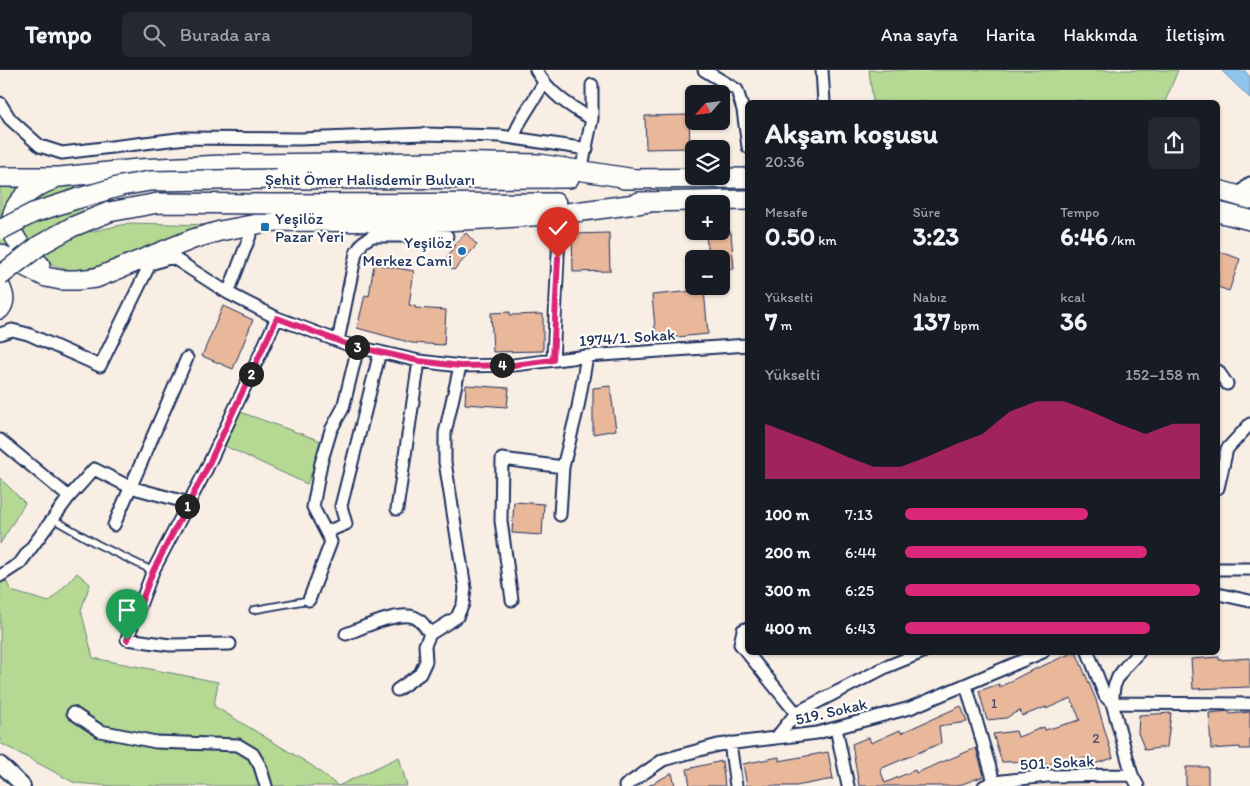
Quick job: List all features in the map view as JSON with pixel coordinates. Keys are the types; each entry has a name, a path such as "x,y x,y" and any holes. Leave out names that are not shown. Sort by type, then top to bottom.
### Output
{"highway":[{"path":"0,177 60,177 138,169 244,164 436,162 539,164 635,180"},
{"path":"60,177 35,186 26,194 14,212 12,228 18,241 38,263 61,280"},
{"name":"Şehit Ömer Halisdemir Bulvarı","path":"0,230 33,213 121,186 150,181 745,178"},
{"path":"1220,190 1246,193"},
{"name":"Şehit Ömer Halisdemir Bulvarı","path":"0,276 40,245 72,227 109,212 158,203 273,204 745,200"},
{"name":"Şehit Ömer Halisdemir Bulvarı","path":"0,254 46,278 61,280 96,278 193,239 273,221 426,222 560,214 651,202"},
{"path":"1220,216 1250,220"},
{"path":"0,286 4,293 4,304 0,309"}],"street":[{"path":"536,70 544,83 565,103 592,120"},
{"path":"704,70 737,90 745,125"},
{"path":"822,70 824,100"},
{"path":"513,138 521,120 544,83"},
{"path":"581,171 592,120 592,85"},
{"path":"0,104 10,119 40,146 62,154 186,138 300,139 424,134 513,138 587,149"},
{"path":"553,360 560,214"},
{"path":"228,292 254,224"},
{"path":"338,341 356,253 362,242 372,236 446,236"},
{"name":"1974/1. Sokak","path":"0,334 12,330 28,334 100,366 150,264 172,257 228,292 277,318 338,341 419,361 460,366 514,365 587,356 745,345"},
{"path":"230,644 170,645 127,640 153,571 206,470 277,318"},
{"path":"309,600 331,542 313,507 326,446 331,430 343,408 358,347"},
{"path":"326,532 346,524 341,506 380,352"},
{"path":"560,516 563,467 578,407 587,356"},
{"path":"114,525 187,358"},
{"path":"397,509 419,361"},
{"path":"397,690 420,674 426,661 425,645 430,634 457,617 463,604 465,588 445,462 445,433 460,366"},
{"path":"1220,374 1227,384"},
{"path":"1220,479 1227,449 1250,424"},
{"path":"0,440 69,498"},
{"path":"512,600 502,521 502,459 563,467"},
{"path":"0,576 20,563 52,518 94,470 130,487 188,503"},
{"path":"1220,569 1250,569"},
{"path":"1220,594 1250,601"},
{"path":"346,634 392,618 413,616 420,620 430,634"},
{"path":"745,629 743,630 740,644 745,650"},
{"path":"749,655 796,713"},
{"path":"776,738 796,713 886,667 916,655"},
{"name":"519. Sokak","path":"624,786 663,760 718,745 817,733 910,708 1036,655"},
{"path":"1089,655 1105,696 1112,703 1250,704"},
{"path":"1136,655 1118,677 1114,687 1112,703 1132,775 1138,786"},
{"path":"966,685 989,784"},
{"path":"73,714 100,731 156,742 238,745 253,754 260,766 266,786"},
{"path":"836,728 848,786"},
{"path":"730,743 736,786"},
{"path":"0,764 23,786"},
{"name":"501. Sokak","path":"989,784 1047,776 1132,775"}],"lane":[{"path":"52,518 97,544 153,571"},
{"path":"253,610 309,600"}],"shaded area":[{"path":"1123,782 1125,786 1039,786 1038,783"}],"green space":[{"path":"869,70 1178,70 1166,100 873,100"},
{"path":"0,184 27,184 10,203 32,266 0,247"},
{"path":"73,184 90,232 130,223 212,225 116,261 78,270 65,269 56,266 41,256 25,234 18,217 23,205 50,186"},
{"path":"240,412 324,442 307,484 225,446"},
{"path":"0,478 25,503 0,544"},
{"path":"0,568 11,591 49,602 77,573 90,584 81,610 93,658 218,682 214,706 311,765 338,786 111,786 75,783 0,743"},
{"path":"399,757 407,786 338,786"}],"water":[{"path":"1221,70 1244,70 1250,77 1250,98"}],"building":[{"path":"685,115 685,130 689,130 690,140 685,140 685,148 646,149 645,116"},
{"path":"730,232 734,269 730,269 730,250 707,250 707,240 730,240"},
{"name":"Yeşilöz Merkez Cami","path":"466,233 477,245 454,270 444,263 454,246"},
{"path":"609,233 610,271 573,272 572,234"},
{"path":"1220,252 1240,259 1229,291 1220,288"},
{"path":"374,264 414,271 409,305 415,306 415,308 446,310 444,345 412,343 357,328 365,295 369,296"},
{"path":"685,292 685,295 704,295 708,334 656,339 652,295"},
{"path":"223,306 253,320 233,369 202,356"},
{"path":"510,312 510,315 543,314 543,351 493,352 491,313"},
{"path":"466,385 509,388 507,407 465,404"},
{"path":"610,386 616,430 593,434 593,388"},
{"path":"514,502 544,504 542,535 512,533"},
{"path":"1067,655 1077,655 1096,700 1113,758 1094,764 1092,756 1064,764 1062,758 1048,765 1036,764 1035,761 1002,762 993,734 1016,731 1018,737 1044,727 1045,730 1080,720 1071,698 1046,709 1046,707 1022,716 1020,710 1006,718 987,720 979,691 999,684 1000,687"},
{"path":"1219,657 1219,660 1250,658 1250,687 1193,689 1191,659"},
{"path":"961,706 967,722 939,726 941,743 880,769 885,783 915,770 916,773 976,748 984,776 957,786 859,786 852,744 869,737 871,743 900,730 901,733"},
{"path":"1229,711 1230,714 1250,712 1250,749 1240,749 1240,747 1211,749 1209,713"},
{"path":"1171,713 1167,747 1145,750 1138,733 1139,715"},
{"path":"828,752 833,779 796,786 747,786 743,764 779,757 779,761"},
{"path":"722,761 725,786 690,786 687,769"},
{"path":"1186,767 1208,767 1208,786 1186,786"},
{"path":"672,773 675,786 648,786"}],"place":[{"name":"Yeşilöz Pazar Yeri","path":"265,227"},
{"name":"Yeşilöz Merkez Cami","path":"462,251"}],"route":[{"path":"127,640 153,571 206,470 277,318 349,345 419,361 460,366 514,365 553,360 558,258"}]}
